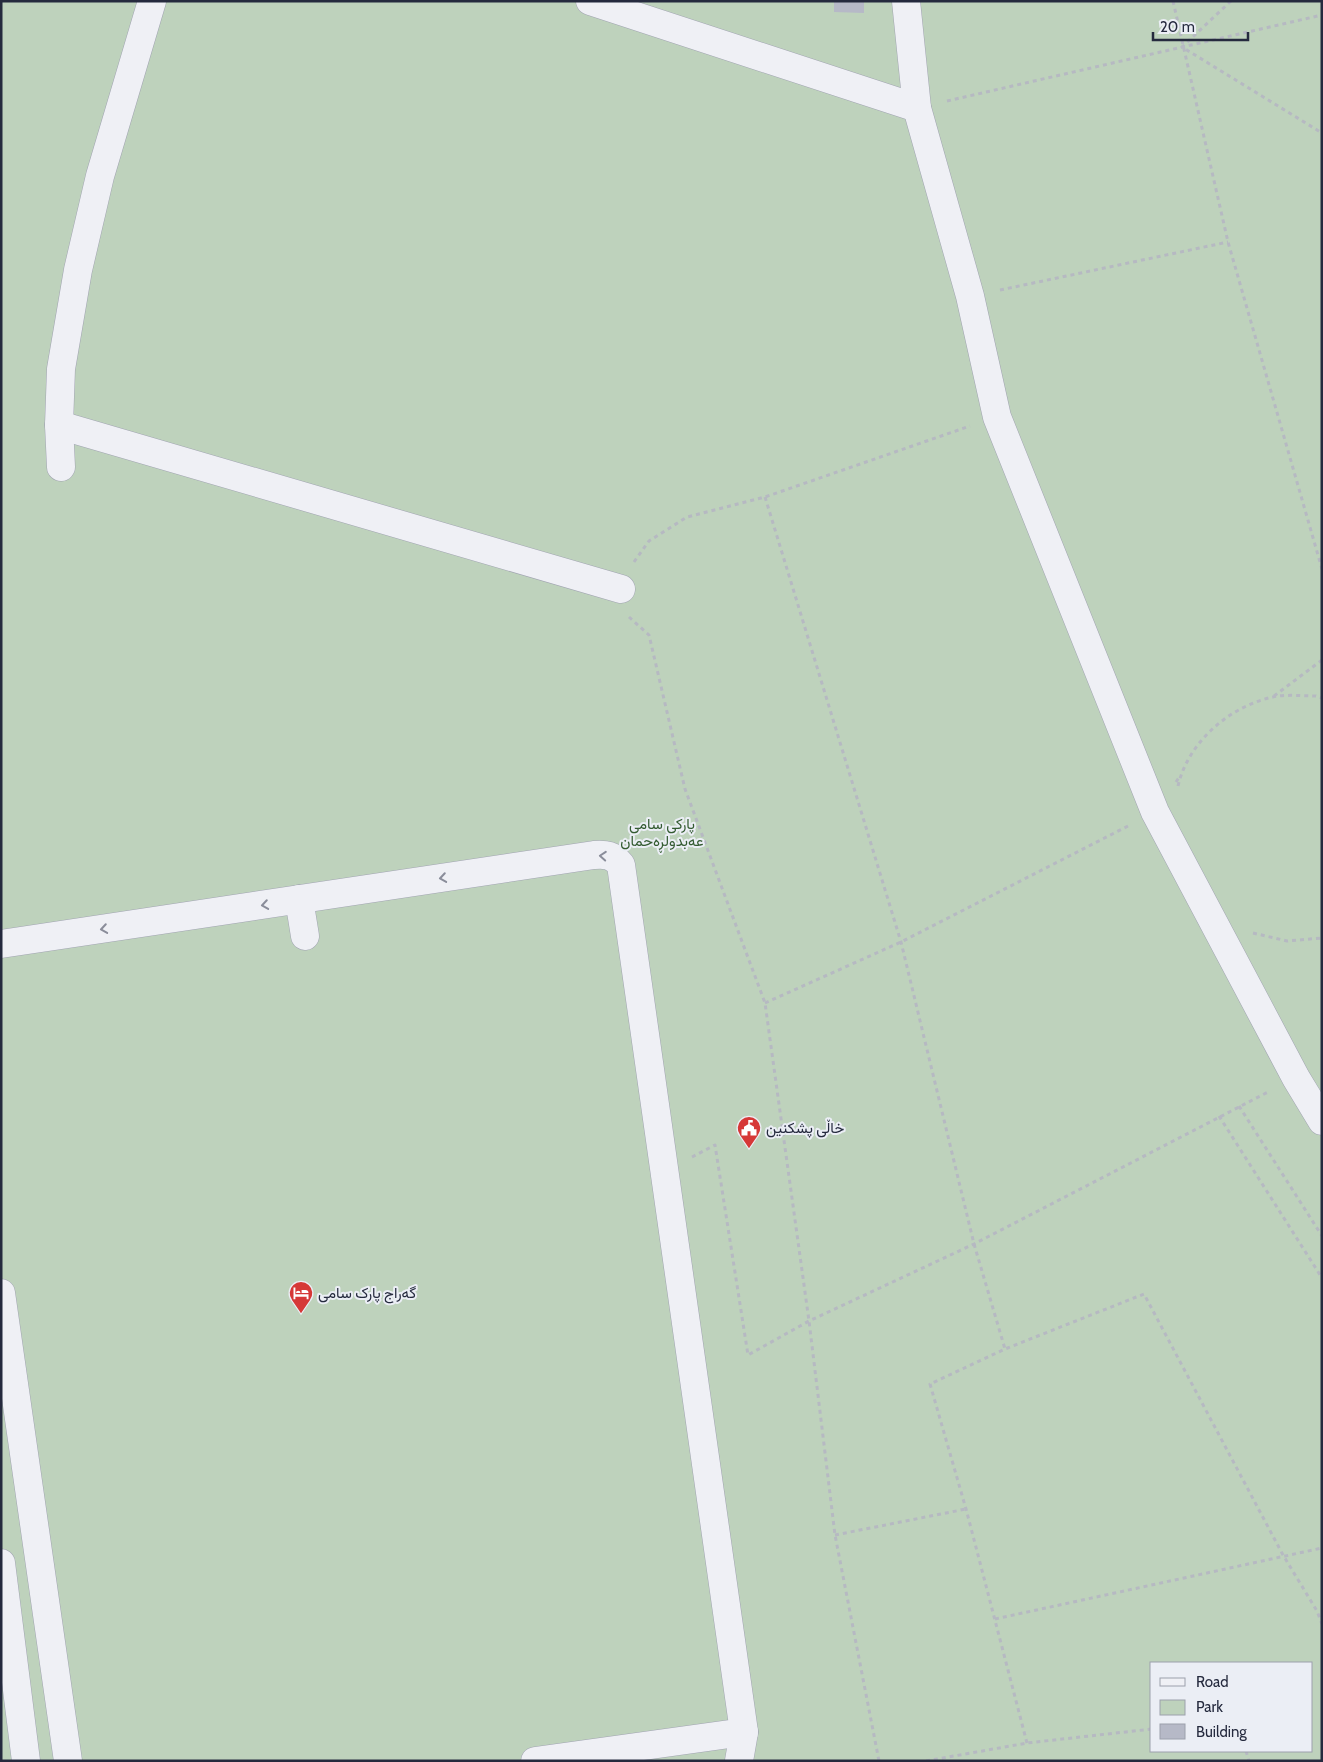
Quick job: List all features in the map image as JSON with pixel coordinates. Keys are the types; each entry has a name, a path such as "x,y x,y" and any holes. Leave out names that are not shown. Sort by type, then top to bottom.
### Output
{"street":[{"path":"61,467 59,425 61,369 78,270 100,176 152,1"},
{"path":"590,1 917,108"},
{"path":"906,1 917,108 970,296 997,417 1155,812 1296,1078 1322,1120"},
{"path":"59,425 621,589"},
{"path":"1,944 605,854 614,857 621,864 744,1732 739,1761"},
{"path":"299,900 305,936"},
{"path":"1,1293 68,1761"},
{"path":"1,1552 38,1546"},
{"path":"1,1564 26,1761"},
{"path":"534,1761 744,1732"}],"path":[{"path":"1173,1 1228,242 1322,569"},
{"path":"1182,47 1231,1"},
{"path":"917,108 1322,15"},
{"path":"1182,47 1322,133"},
{"path":"970,296 1228,242"},
{"path":"879,1761 835,1536 809,1321 765,1004 685,789 649,635 629,617 621,589 628,570 649,541 687,517 765,497 997,417"},
{"path":"765,497 901,942 974,1244 1005,1349"},
{"path":"765,1004 901,942 1155,812 1180,776 1201,739 1234,711 1274,696 1322,660"},
{"path":"1274,696 1316,696 1322,698"},
{"path":"1177,793 1180,776"},
{"path":"1247,932 1287,941 1322,938"},
{"path":"664,1171 715,1145 748,1355 809,1321 974,1244 1219,1116 1296,1078"},
{"path":"1239,1106 1322,1236"},
{"path":"1219,1116 1322,1278"},
{"path":"1027,1743 966,1509 930,1384 1005,1349 1144,1294 1283,1556 1317,1611 1322,1624"},
{"path":"835,1536 966,1509"},
{"path":"995,1619 1322,1548"},
{"path":"926,1761 1027,1743 1150,1729"}],"green space":[{"name":"پارکی سامی عەبدولڕەحمان","path":"1,1 1322,1 1322,1761 1,1761"}],"building":[{"path":"834,1 864,1 864,13 834,12"}],"place":[{"name":"خاڵی پشکنین","path":"749,1149"},
{"name":"گەراج پارک سامی","path":"301,1314"}]}
